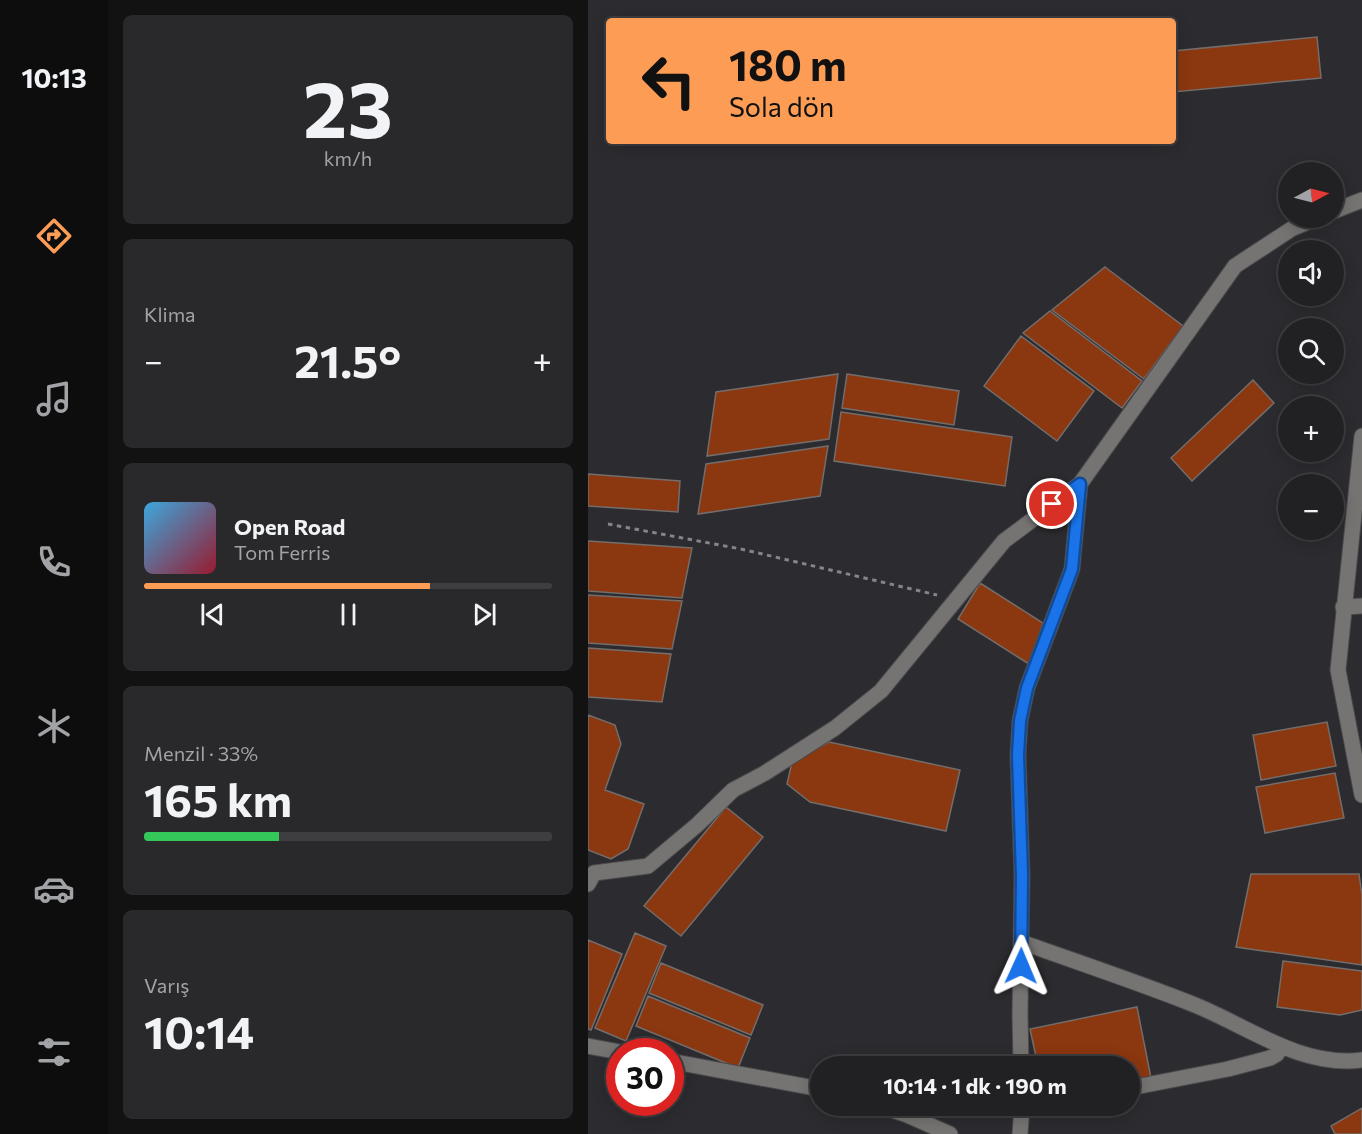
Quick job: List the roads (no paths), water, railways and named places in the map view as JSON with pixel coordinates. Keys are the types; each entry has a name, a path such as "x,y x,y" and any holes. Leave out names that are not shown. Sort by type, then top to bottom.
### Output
{"street":[{"path":"1344,207 1362,200"},
{"path":"590,875 648,866 698,825 733,790 765,773 835,728 881,691 1004,541 1080,484 1235,266 1293,228"},
{"path":"1362,436 1338,670 1362,795"},
{"path":"1022,1056 1022,875 1018,755 1020,721 1027,688 1072,569 1080,484"},
{"path":"1343,608 1362,606"},
{"path":"1021,942 1192,1004 1280,1045 1310,1056 1334,1060 1362,1060"},
{"path":"1140,1086 1260,1061 1274,1056 1280,1045"},
{"path":"588,1046 606,1049"},
{"path":"684,1064 810,1087"},
{"path":"903,1116 941,1132"},
{"path":"1020,1134 1023,1116"}]}
